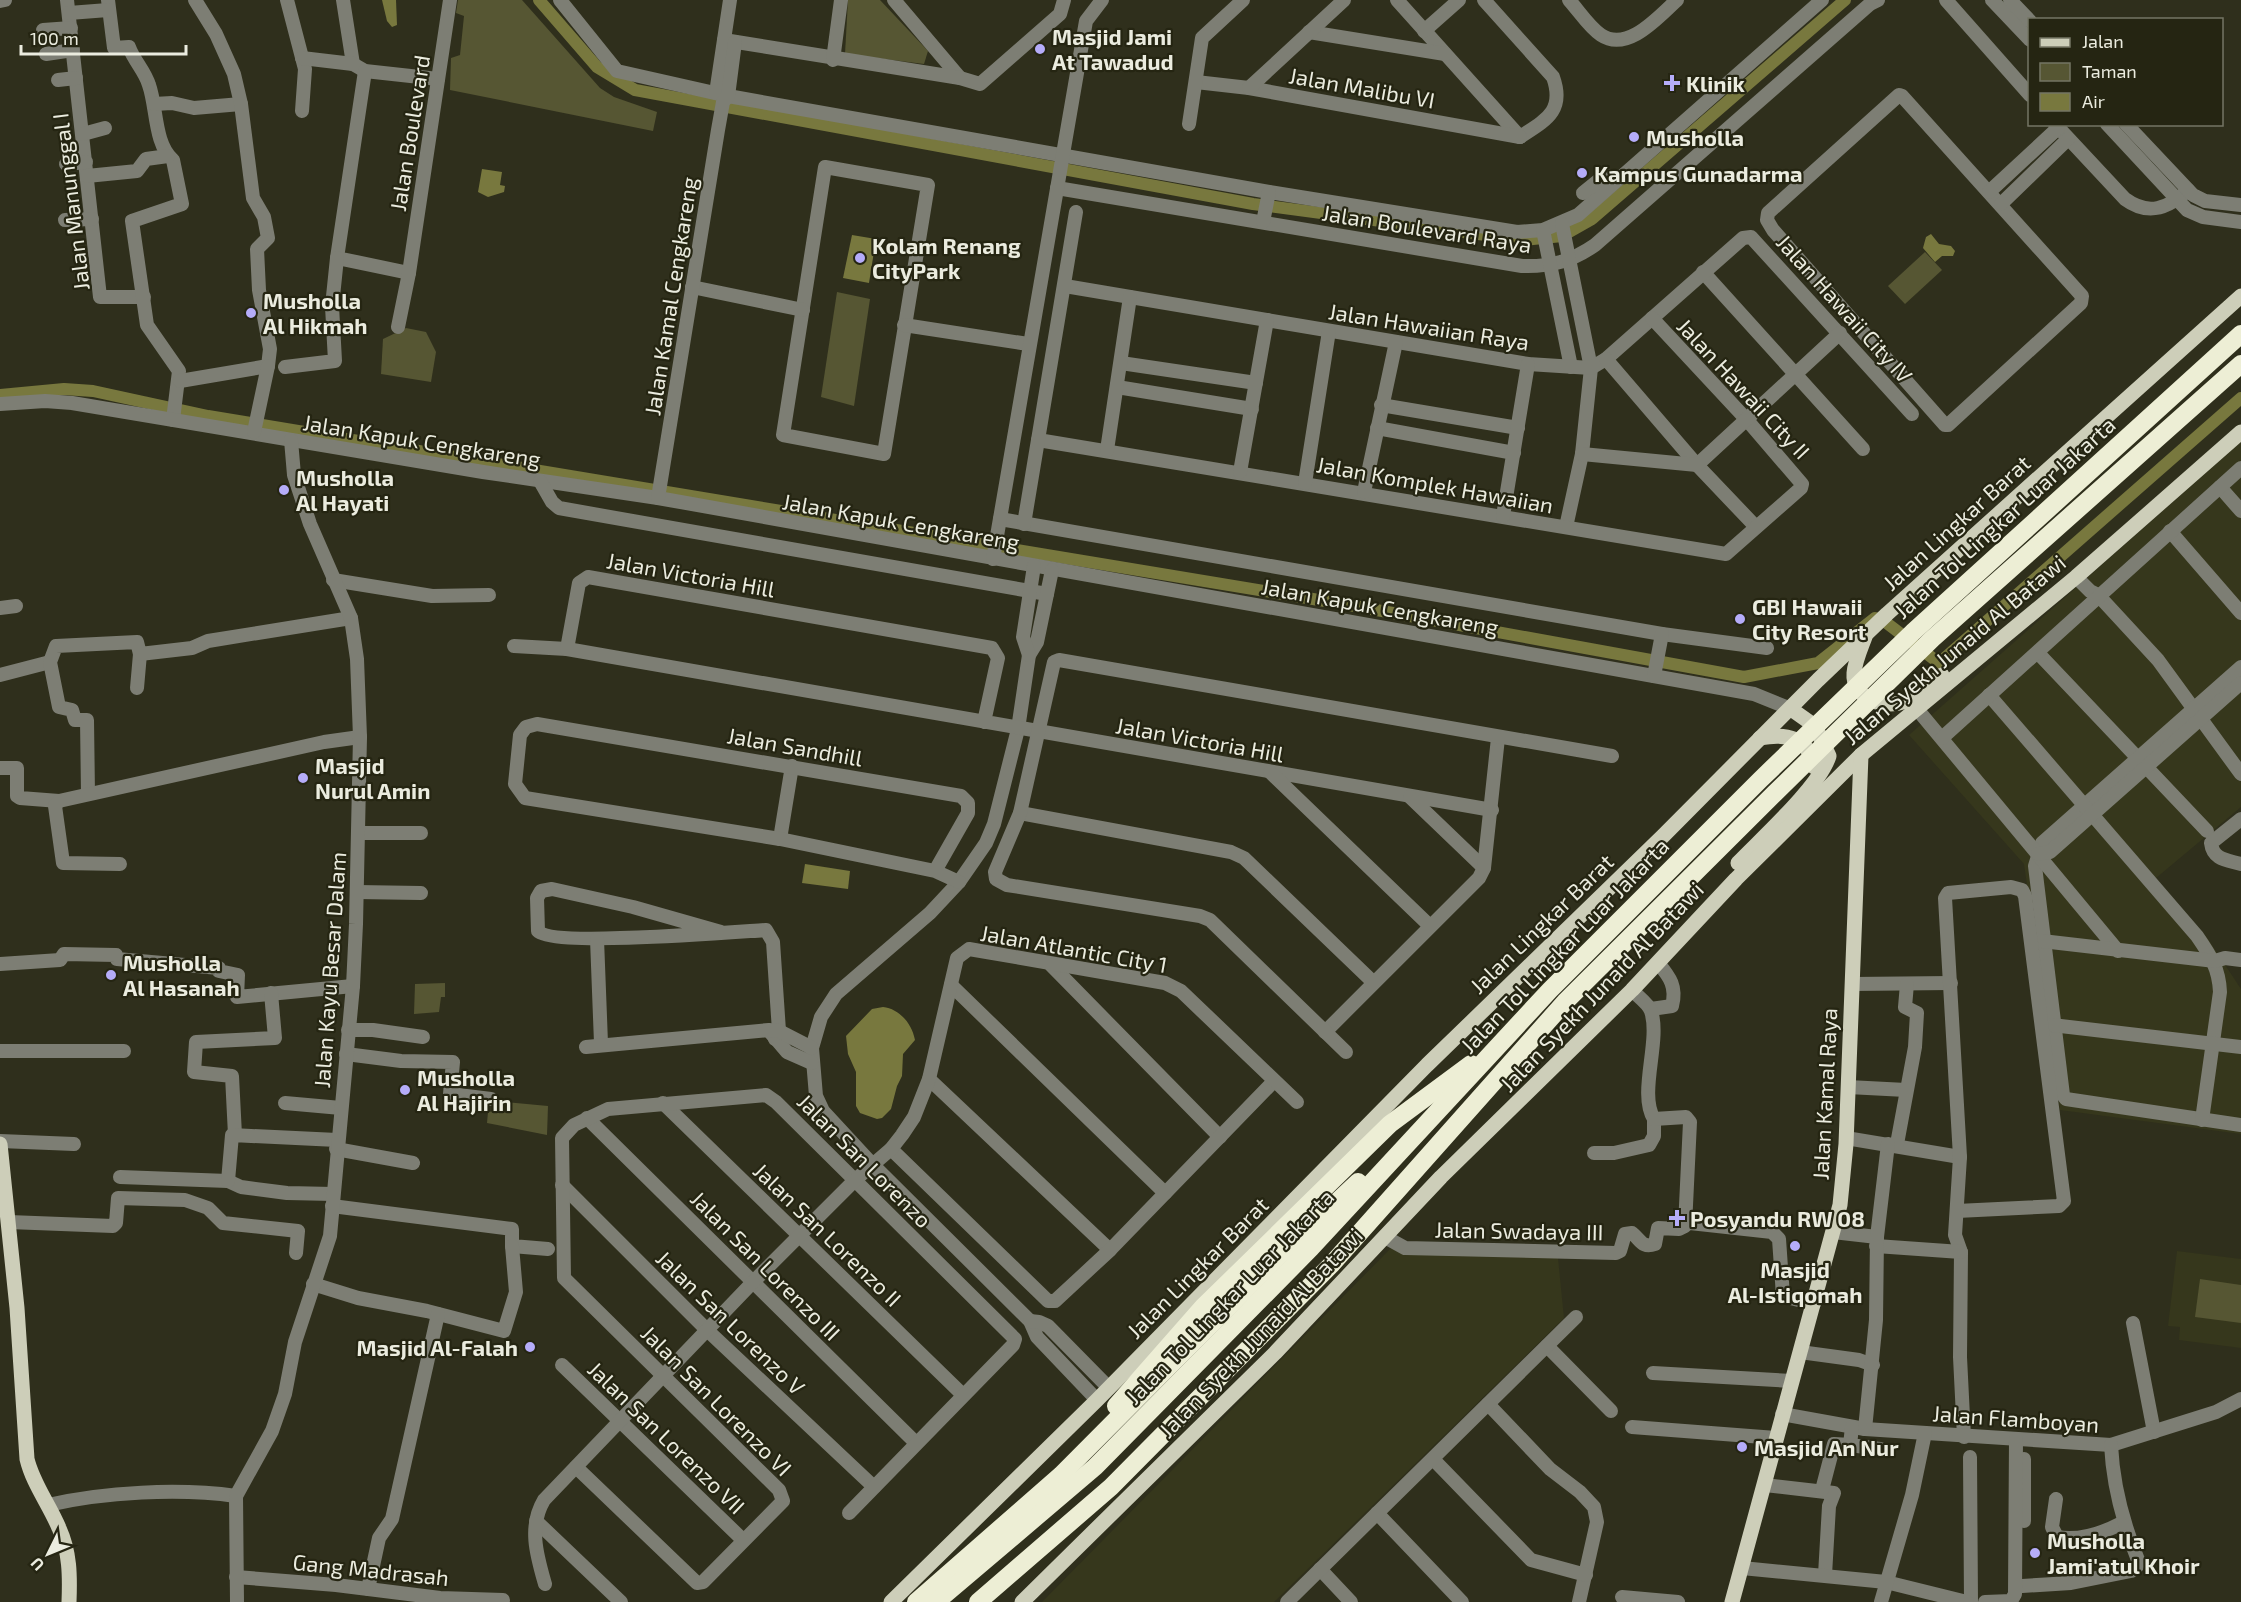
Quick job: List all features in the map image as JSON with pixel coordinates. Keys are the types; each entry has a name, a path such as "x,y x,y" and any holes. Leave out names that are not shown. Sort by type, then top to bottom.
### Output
{"highway":[{"name":"Jalan Tol Lingkar Luar Jakarta","path":"936,1602 1095,1467 1311,1248 1550,990 1913,632 2241,334"},
{"name":"Jalan Tol Lingkar Luar Jakarta","path":"978,1602 1111,1487 1331,1265 1564,1002 1932,639 2241,364"},
{"path":"1061,1476 1134,1384 1211,1299 1390,1124 1492,1052"},
{"path":"916,1602 1061,1476 1280,1255 1382,1161 1416,1137"}],"main road":[{"name":"Jalan Lingkar Barat","path":"891,1602 1097,1401 1427,1065 1655,844 1868,632 2241,296"},
{"name":"Jalan Syekh Junaid Al Batawi","path":"1022,1602 1275,1353 1441,1177 1632,990 1708,908 1861,755 2052,597 2241,432"},
{"path":"1868,632 1856,665 1854,681 1869,700 1877,704 1895,705 1912,698 2020,616 2052,597"},
{"path":"1708,908 1723,880 1821,773 1829,756 1815,726 1791,709"},
{"path":"1760,738 1778,734 1791,736 1802,742 1810,752 1814,765 1813,778 1807,789"},
{"name":"Jalan Kamal Raya","path":"1732,1602 1840,1205 1846,1137 1861,755"},
{"path":"0,1142 9,1222 27,1459 35,1482 59,1527 68,1557 69,1602"}],"street":[{"path":"0,1 5,0"},
{"path":"195,0 216,34 234,74 242,104 253,198 264,217 268,238 257,249 260,290 270,349 255,426"},
{"path":"287,0 305,69 302,111"},
{"path":"285,367 335,361 332,306 359,67 343,0"},
{"name":"Jalan Boulevard","path":"398,327 409,273 450,0"},
{"path":"560,0 615,70 722,99 1063,158"},
{"name":"Jalan Kamal Cengkareng","path":"658,496 719,122 729,41 729,0"},
{"path":"833,60 841,0"},
{"path":"894,0 960,78"},
{"path":"729,41 833,60 960,78 978,84 984,82 1060,14 1064,0"},
{"path":"994,556 1028,344 1086,21 1102,0"},
{"path":"1189,124 1202,39 1243,0"},
{"path":"1249,88 1344,0"},
{"path":"1397,0 1520,137 1545,121 1554,111 1558,90 1553,76 1484,0"},
{"path":"1424,31 1459,0"},
{"path":"1569,0 1599,34 1606,38 1624,40 1633,37 1677,0"},
{"path":"1654,0 1664,11"},
{"name":"Jalan Boulevard Raya","path":"1063,158 1269,194 1543,234 1563,228 1822,0"},
{"name":"Jalan Boulevard Raya","path":"1057,185 1522,266 1550,262 1595,245 1870,4 1878,0"},
{"path":"1946,0 2028,92"},
{"path":"1992,0 2028,38"},
{"path":"2010,0 2028,19"},
{"path":"68,6 108,5 114,48 129,47 134,63 148,82 168,156 173,160 183,204 132,221 147,324 179,371 180,381 173,419"},
{"name":"Jalan Manunggal I","path":"68,6 100,298 144,297"},
{"path":"43,30 70,28"},
{"path":"1309,32 1446,54"},
{"path":"46,54 73,51"},
{"path":"302,58 438,79"},
{"path":"58,80 76,78"},
{"name":"Jalan Malibu VI","path":"1196,82 1249,88 1520,137"},
{"path":"1899,95 2001,204 2078,289 2082,296 2081,303 1954,422 1945,425 1773,230 1767,216 1849,138 1899,95"},
{"path":"154,104 172,103 194,108 242,104"},
{"path":"1989,192 2057,126 2125,199 2136,207 2156,209 2176,200 2187,190"},
{"path":"83,134 105,128"},
{"path":"2126,131 2187,190 2205,201 2241,205"},
{"path":"2126,131 2176,200 2194,215 2241,222"},
{"path":"2001,204 2068,139"},
{"path":"66,164 86,169 137,171 145,159 168,156"},
{"path":"825,167 928,185 904,325 884,454 783,435 825,167"},
{"path":"1583,193 1604,176 1621,177"},
{"path":"1264,221 1269,194"},
{"path":"1024,524 1076,212"},
{"path":"64,220 92,219"},
{"path":"1563,228 1591,368 1582,454 1566,527"},
{"path":"1543,234 1571,367"},
{"name":"Jalan Hawaii City IV","path":"1703,272 1743,238 1750,237 1756,241 1912,414"},
{"path":"337,258 409,273"},
{"path":"1591,368 1606,359 1703,272 1863,449"},
{"name":"Jalan Hawaiian Raya","path":"1065,286 1528,364 1591,368"},
{"path":"692,287 803,310"},
{"path":"1107,450 1130,297"},
{"path":"1562,317 1579,313"},
{"name":"Jalan Hawaii City II","path":"1652,318 1800,480 1801,488"},
{"path":"1240,472 1267,320"},
{"path":"904,325 1028,344"},
{"path":"1305,483 1329,331"},
{"path":"1582,454 1697,465 1840,333"},
{"path":"1364,492 1396,342"},
{"path":"1606,359 1697,465 1756,527"},
{"path":"1121,363 1256,383"},
{"path":"1503,516 1528,364"},
{"path":"180,381 267,366"},
{"path":"1117,387 1251,410"},
{"name":"Jalan Kapuk Cengkareng","path":"0,404 45,401 72,403 173,419 255,426 291,440 540,481 658,496 994,556 1034,567 1656,667 1754,694 1791,709"},
{"path":"1381,405 1518,428"},
{"path":"1377,428 1514,453"},
{"name":"Jalan Kayu Besar Dalam","path":"237,1602 236,1496 272,1431 285,1394 295,1342 330,1236 353,986 360,737 357,659 351,618 333,580 294,476 291,440"},
{"name":"Jalan Komplek Hawaiian","path":"1038,440 1364,492 1726,554 1801,488"},
{"path":"1942,738 2241,468"},
{"path":"540,481 552,502 559,508 1047,594"},
{"path":"2220,487 2241,511"},
{"path":"999,519 1662,634 1767,648"},
{"path":"2170,531 2241,613"},
{"path":"1029,655 1023,637 1034,567"},
{"path":"1052,570 1037,642 1029,655 1018,729 994,824 986,843 959,882 930,913 836,994 820,1017 812,1048 812,1063 816,1096 823,1111 872,1164 1030,1322 1037,1337 1097,1401"},
{"path":"2079,574 2095,586 2098,595 2158,660 2241,774"},
{"name":"Jalan Victoria Hill","path":"984,722 998,658 992,648 588,577 579,583 567,649 1018,729 1492,810"},
{"path":"333,580 432,596 489,595"},
{"path":"0,608 16,606"},
{"path":"140,654 192,648 208,641 351,618"},
{"path":"1656,667 1662,634"},
{"path":"88,794 87,720 75,720 72,710 60,707 50,662 56,646 137,642 140,654 137,688"},
{"path":"514,646 567,649"},
{"path":"2038,653 2207,831"},
{"path":"1346,1052 1210,920 1200,916 998,882 995,873 1020,813 1040,732 1051,667 1059,660 1611,756"},
{"path":"0,675 50,662"},
{"path":"2038,854 2050,852 2089,810 2197,714 2241,667"},
{"path":"2197,714 2241,683"},
{"path":"1989,695 2197,936 2214,961 2219,975 2220,992 2202,1120"},
{"path":"1917,709 2118,951"},
{"name":"Jalan Sandhill","path":"780,839 525,798 515,784 520,735 526,727 537,724 961,796 968,803 968,813 935,871"},
{"path":"0,768 17,768 17,796 20,798 59,801 324,742 360,737"},
{"path":"1325,1032 1479,878 1484,868 1492,810 1498,738"},
{"path":"792,766 780,839 935,871 959,882"},
{"path":"1270,772 1430,926"},
{"path":"1409,797 1484,868"},
{"path":"59,801 56,806 63,863 120,864"},
{"path":"1020,813 1237,855 1373,982"},
{"path":"2241,819 2211,843 2212,851 2217,858 2241,864"},
{"path":"358,833 421,833"},
{"path":"2038,854 2035,866 2042,941 2063,1095 2066,1098 2241,1125"},
{"path":"1957,1210 2059,1206 2064,1201 2025,896 2022,890 2011,887 1946,895 1960,1157 1955,1235 1961,1252 1960,1357 1964,1437"},
{"path":"722,932 633,907 552,889 546,889 538,894 538,927 540,934 547,937 597,939 766,930 773,942 774,1034 787,1052 812,1063"},
{"path":"357,892 420,893"},
{"path":"597,939 601,1044"},
{"path":"2042,941 2214,961 2225,958 2241,960"},
{"name":"Jalan Atlantic City 1","path":"536,1521 544,1500 753,1282 855,1180 891,1149 914,1117 929,1079 957,958 969,948 1052,965 1146,979 1173,987 1297,1102"},
{"path":"0,964 60,960 64,954 116,954 117,959 219,969 219,971 238,975 237,997 353,986"},
{"path":"1651,1009 1672,1006 1673,1001 1673,980 1658,963"},
{"path":"1052,965 1220,1137"},
{"path":"1852,984 1951,983"},
{"path":"1850,1445 1859,1428 1873,1365 1876,1241 1893,1144 1915,1047 1917,1013 1905,1007 1907,984"},
{"path":"951,985 1165,1193"},
{"path":"1594,1153 1614,1153 1649,1145 1654,1136 1654,1119 1650,1114 1649,1079 1654,1033 1651,1009 1632,990"},
{"path":"228,1181 234,1135 232,1076 194,1072 196,1042 275,1038 270,993"},
{"path":"2052,1025 2214,1046 2241,1047"},
{"path":"348,1030 423,1037"},
{"path":"586,1047 601,1044 774,1034 812,1048"},
{"path":"0,1051 124,1052"},
{"path":"346,1054 400,1061 453,1062 449,1094 492,1099"},
{"path":"929,1079 1110,1250"},
{"path":"891,1149 1048,1301 1060,1299 1274,1081"},
{"path":"1848,1087 1906,1089"},
{"name":"Jalan San Lorenzo","path":"566,1281 562,1138 574,1125 608,1109 768,1096 1015,1339 1013,1345 849,1513"},
{"path":"285,1103 341,1108"},
{"name":"Jalan San Lorenzo II","path":"663,1103 963,1395"},
{"path":"1654,1119 1686,1117 1690,1122 1686,1220 1690,1223 1772,1232 1779,1239 1783,1296 1814,1304"},
{"name":"Jalan San Lorenzo III","path":"587,1118 916,1443"},
{"path":"234,1135 337,1145 413,1163"},
{"path":"1846,1137 1893,1144 1938,1155 1960,1157"},
{"path":"0,1142 74,1144"},
{"path":"120,1177 228,1181 241,1187 512,1229 516,1292 504,1331 438,1314 358,1298 313,1284"},
{"name":"Jalan San Lorenzo V","path":"562,1185 707,1330 874,1486"},
{"path":"9,1222 113,1226 116,1223 118,1198 185,1200 208,1208 223,1223 297,1231 297,1253"},
{"name":"Jalan Swadaya III","path":"1385,1237 1405,1248 1616,1253 1620,1251 1625,1234 1632,1233 1644,1245 1650,1246 1655,1244 1658,1228 1681,1228 1685,1226 1686,1220"},
{"path":"1833,1232 1876,1241 1961,1252"},
{"path":"512,1246 548,1249"},
{"name":"Jalan San Lorenzo VI","path":"566,1281 783,1495 783,1501 703,1582 695,1582 576,1467"},
{"path":"368,1589 379,1538 392,1519 438,1314"},
{"path":"1287,1602 1576,1317"},
{"path":"1030,1322 1039,1322 1048,1326 1109,1388"},
{"path":"2133,1323 2154,1432"},
{"path":"1547,1346 1611,1412"},
{"path":"1800,1352 1859,1360 1873,1365"},
{"name":"Jalan San Lorenzo VII","path":"562,1365 743,1540"},
{"path":"1653,1373 1792,1381"},
{"name":"Jalan Flamboyan","path":"1782,1414 1859,1428 1964,1437 2111,1445 2216,1412 2241,1399"},
{"path":"1488,1404 1557,1476 1580,1492 1594,1507 1597,1522 1579,1602"},
{"path":"1632,1427 1776,1438"},
{"path":"1881,1602 1912,1495 1925,1433"},
{"path":"2020,1439 2021,1602"},
{"path":"1985,1602 2011,1601 2015,1594 2020,1439"},
{"path":"1822,1490 1834,1444 1880,1449"},
{"path":"2022,1586 2071,1583 2135,1569 2138,1560 2122,1523 2112,1467 2111,1445"},
{"path":"1742,1568 1886,1582 1969,1602 1970,1457"},
{"path":"1432,1459 1531,1560 1586,1575"},
{"path":"1765,1485 1834,1493 1830,1506 1825,1575"},
{"path":"48,1505 114,1496 213,1493 236,1496"},
{"path":"2055,1499 2052,1527 2057,1537 2077,1538 2107,1532 2122,1523"},
{"path":"1377,1513 1462,1602"},
{"path":"536,1521 534,1544 545,1584"},
{"path":"536,1521 621,1602"},
{"path":"1320,1569 1351,1602"},
{"name":"Gang Madrasah","path":"236,1577 440,1598 503,1600"},
{"path":"1622,1597 1678,1602"}],"shaded area":[{"path":"2241,442 2241,807 2156,878 2208,939 2241,989 2241,1134 2060,1110 2024,864 1909,735"},
{"path":"1394,1245 1558,1258 1564,1318 1274,1602 1042,1602"},
{"path":"2177,1251 2241,1259 2241,1348 2179,1340 2180,1327 2168,1326"}],"green space":[{"path":"458,0 522,0 600,88 614,97 657,112 653,131 450,90 451,58 460,55 464,16 456,13"},
{"path":"848,0 880,0 928,51 924,64 845,54"},
{"path":"1925,252 1942,270 1905,304 1888,286"},
{"path":"837,292 870,299 854,406 821,397"},
{"path":"406,328 426,332 436,352 431,382 381,374 383,339"},
{"path":"445,983 445,997 441,997 439,1012 414,1014 415,984"},
{"path":"496,1101 548,1106 547,1135 487,1123 488,1112 495,1111"},
{"path":"2200,1279 2241,1285 2241,1323 2195,1317"}],"water":[{"path":"382,0 396,0 397,25 392,27 387,21"},
{"path":"482,169 502,172 500,185 505,186 504,192 488,197 478,192"},
{"path":"1931,234 1939,244 1951,246 1955,251 1953,256 1942,256 1935,262 1923,248 1926,237"},
{"name":"Kolam Renang CityPark","path":"852,235 876,239 869,283 843,278"},
{"path":"805,864 850,871 848,889 802,883"},
{"path":"883,1007 895,1011 904,1018 915,1040 903,1054 902,1076 891,1109 882,1118 877,1119 860,1113 856,1106 856,1072 848,1054 846,1036 872,1009"}],"waterway":[{"path":"539,0 597,67 635,90 1253,204 1523,240 1562,236 1592,219 1845,0"},
{"path":"0,395 64,389 93,391 208,416 1349,605 1744,677 1818,663 1875,618 1884,621 1939,663 2241,398"}],"place":[{"name":"Masjid Jami At Tawadud","path":"1040,49"},
{"name":"Klinik","path":"1672,83"},
{"name":"Musholla","path":"1634,137"},
{"name":"Kampus Gunadarma","path":"1582,173"},
{"name":"Kolam Renang CityPark","path":"860,258"},
{"name":"Musholla Al Hikmah","path":"251,313"},
{"name":"Musholla Al Hayati","path":"284,490"},
{"name":"GBI Hawaii City Resort","path":"1740,619"},
{"name":"Masjid Nurul Amin","path":"303,778"},
{"name":"Musholla Al Hasanah","path":"111,975"},
{"name":"Musholla Al Hajirin","path":"405,1090"},
{"name":"Posyandu RW 08","path":"1677,1218"},
{"name":"Masjid Al-Istiqomah","path":"1795,1246"},
{"name":"Masjid Al-Falah","path":"530,1347"},
{"name":"Masjid An Nur","path":"1742,1447"},
{"name":"Musholla Jami'atul Khoir","path":"2035,1553"}]}
